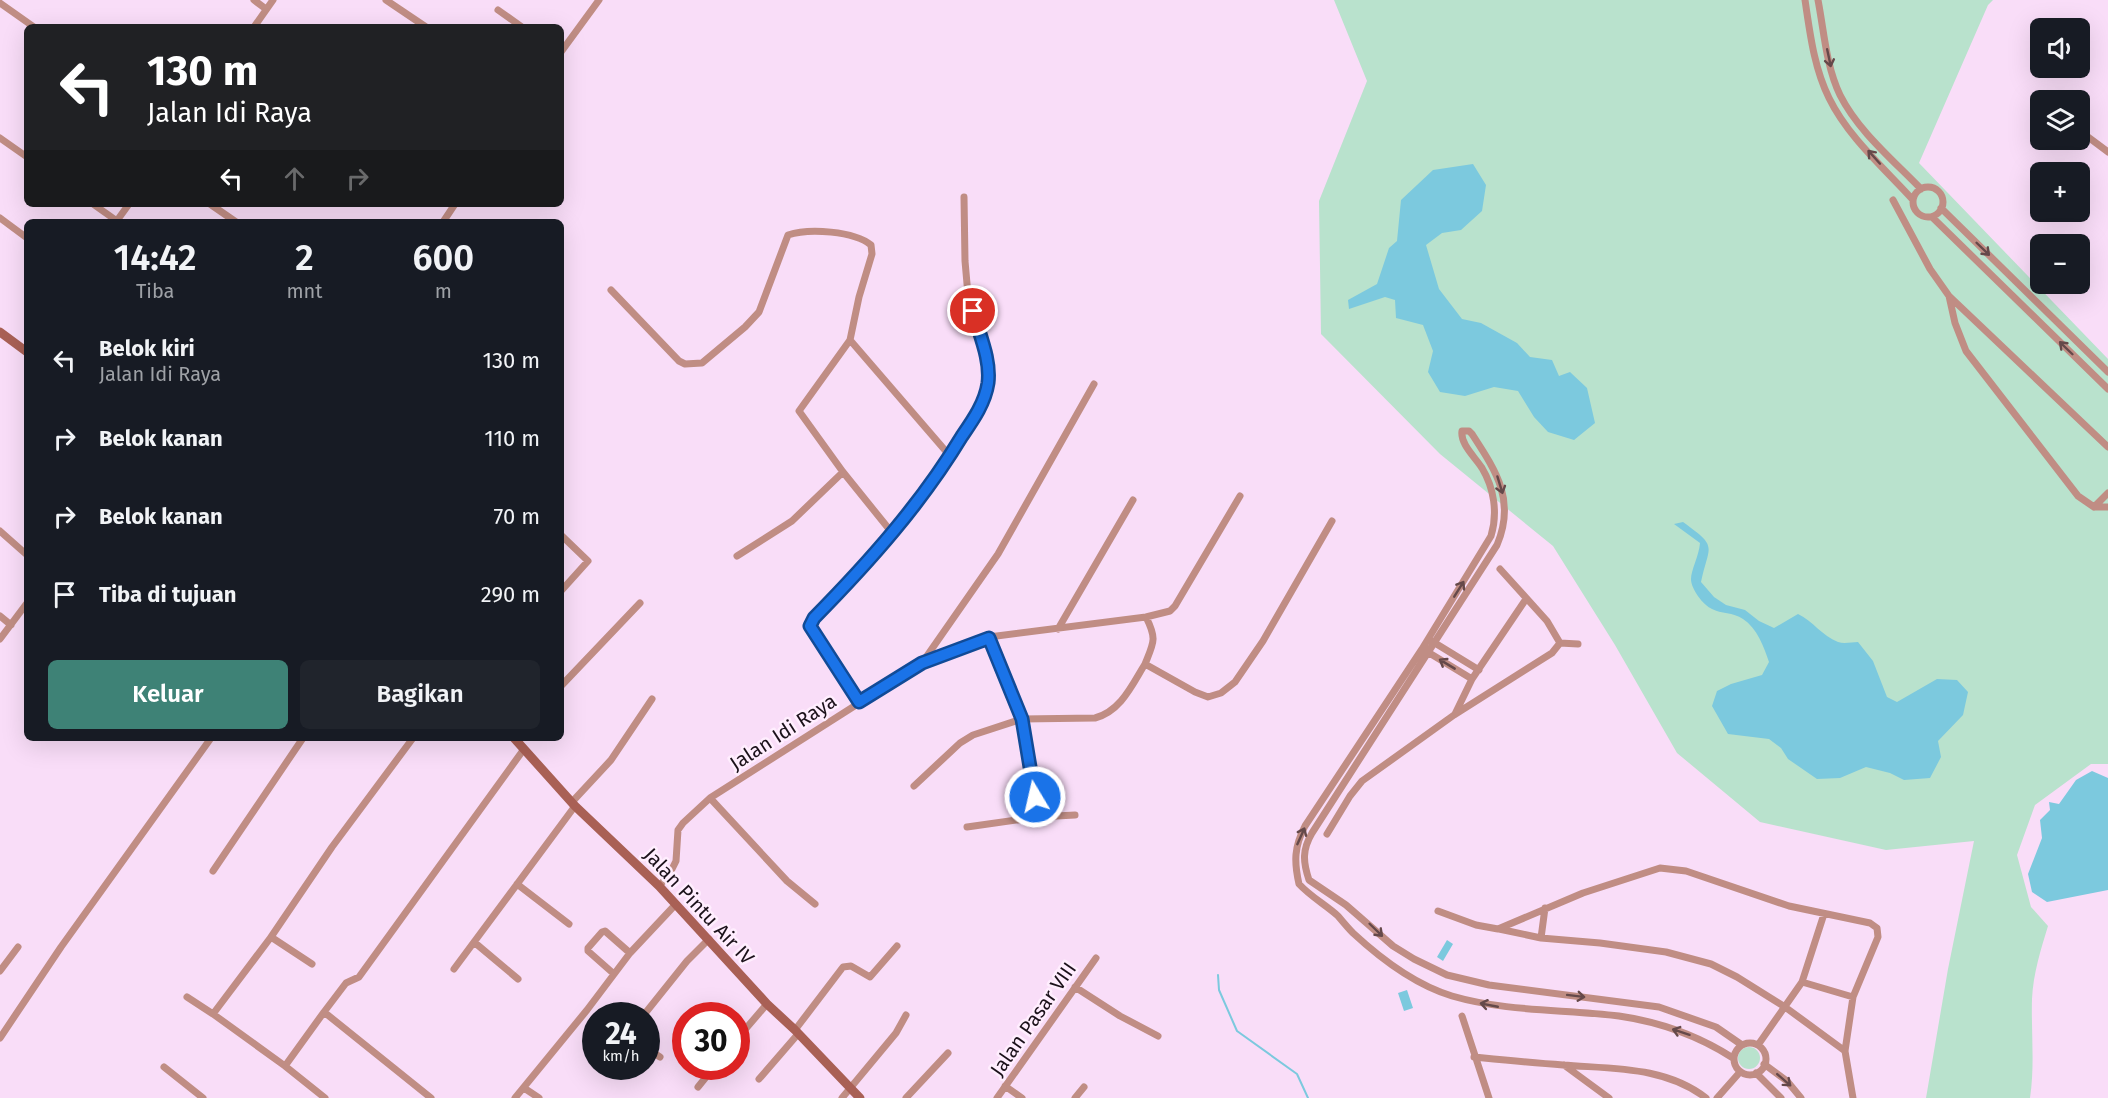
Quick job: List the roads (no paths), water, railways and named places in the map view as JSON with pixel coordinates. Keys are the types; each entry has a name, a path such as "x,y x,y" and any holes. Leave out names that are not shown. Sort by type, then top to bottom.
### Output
{"main road":[{"path":"0,332 24,346"},
{"name":"Jalan Pintu Air IV","path":"517,741 573,804 659,886 767,1004 860,1098"}],"street":[{"path":"254,0 266,9"},
{"path":"256,24 273,0"},
{"path":"386,0 422,24"},
{"path":"1805,0 1814,51 1829,98 1846,127 1913,200"},
{"path":"1818,0 1832,73 1840,94 1855,119 1921,189"},
{"path":"564,48 596,1"},
{"path":"0,3 30,24"},
{"path":"498,10 518,24"},
{"path":"1846,127 1855,119"},
{"path":"0,138 24,155"},
{"path":"2090,138 2108,152"},
{"path":"1930,188 1938,192 1942,200 1941,208 1932,216 1922,216 1918,214 1913,200 1921,189 1930,188"},
{"path":"859,702 810,626 814,618 893,534 950,456 981,406 989,369 968,295 964,197"},
{"path":"1893,200 1930,269 1949,296 2108,447"},
{"path":"97,207 112,219"},
{"path":"214,207 232,219"},
{"path":"1941,208 2108,372"},
{"path":"1932,216 2108,389"},
{"path":"0,218 24,236"},
{"path":"610,290 679,361 694,365 709,358 759,312 788,235 814,230 861,238 871,245 873,249 859,297 850,340 799,411 843,472 893,534"},
{"path":"1949,296 1955,323 1966,351 2078,496 2094,507 2108,507"},
{"path":"850,340 950,456"},
{"path":"922,663 998,554 1094,384"},
{"path":"1431,640 1497,545 1504,527 1505,505 1500,480 1472,434 1466,430 1462,431 1462,439 1483,470 1490,486 1495,509 1494,527 1486,546 1431,640 1425,651 1305,826 1294,855 1299,884 1338,916 1370,948 1405,973 1450,996 1506,1008 1620,1017 1649,1023 1697,1037 1733,1058"},
{"path":"737,556 792,521 843,472"},
{"path":"2094,507 2108,493"},
{"name":"Jalan Idi Raya","path":"659,886 669,875 676,861 678,830 710,798 922,663 989,638 1146,617 1170,611 1240,496"},
{"path":"1058,629 1133,500"},
{"path":"1145,664 1208,697 1221,693 1235,682 1263,641 1332,521"},
{"path":"0,531 24,552"},
{"path":"564,538 588,561 564,588"},
{"path":"1500,569 1547,621 1560,643"},
{"path":"1454,715 1472,679 1526,600"},
{"path":"564,683 640,603"},
{"path":"0,639 24,607"},
{"path":"0,616 11,625"},
{"path":"914,786 960,743 973,735 1022,719 1095,718 1112,711 1145,664 1154,641 1146,617"},
{"path":"989,638 1022,719 1038,817"},
{"path":"1431,640 1479,670"},
{"path":"1560,643 1578,644"},
{"path":"1327,834 1362,781 1454,715 1552,653 1560,643"},
{"path":"1425,651 1472,679"},
{"path":"454,969 518,884 573,804 611,760 652,699"},
{"path":"1373,730 1304,849 1304,866 1309,880 1346,904 1393,946 1447,975 1489,985 1659,1007 1716,1027 1742,1045"},
{"path":"0,1038 61,947 209,741"},
{"path":"213,871 301,741"},
{"path":"213,1014 271,937 332,847 410,741"},
{"path":"285,1066 346,983 358,977 524,749"},
{"path":"710,798 787,881 815,904"},
{"path":"967,827 1038,817 1075,815"},
{"path":"1498,929 1583,893 1660,868 1672,868 1695,874 1789,906 1870,923 1877,928 1878,937 1853,997 1845,1051 1853,1098"},
{"path":"518,884 569,924"},
{"path":"515,1098 630,953 676,904"},
{"path":"1338,916 1346,904"},
{"path":"1541,938 1545,908"},
{"path":"1438,911 1476,925 1541,938 1600,943 1694,958 1737,977 1785,1007 1845,1051"},
{"path":"1758,1045 1802,982 1824,914"},
{"path":"614,974 593,957 588,948 605,931 630,953"},
{"path":"271,937 312,964"},
{"path":"654,1002 687,961 709,939"},
{"path":"474,942 518,979"},
{"path":"759,1079 797,1032 843,967 851,966 870,977 897,946"},
{"path":"0,971 18,948"},
{"name":"Jalan Pasar VIII","path":"997,1098 1096,958"},
{"path":"1802,982 1853,997"},
{"path":"1075,987 1120,1016 1158,1036"},
{"path":"187,997 285,1066 325,1098"},
{"path":"750,1024 767,1004"},
{"path":"324,1012 431,1098"},
{"path":"842,1098 896,1033 906,1015"},
{"path":"1462,1016 1474,1057 1490,1098"},
{"path":"1747,1043 1758,1045 1765,1053 1764,1065 1756,1073 1748,1075 1736,1068 1733,1058 1736,1050 1742,1045 1747,1043"},
{"path":"906,1098 948,1053"},
{"path":"1474,1057 1619,1067 1662,1076 1697,1091 1706,1098"},
{"path":"1564,1065 1609,1098"},
{"path":"1764,1065 1787,1081 1802,1098"},
{"path":"164,1067 203,1098"},
{"path":"1717,1098 1740,1072"},
{"path":"1756,1073 1781,1098"},
{"path":"698,1087 704,1080"},
{"path":"1005,1086 1022,1098"},
{"path":"1075,1098 1084,1087"},
{"path":"524,1088 539,1098"}],"water":[{"path":"1473,164 1486,185 1482,211 1461,230 1442,233 1426,245 1439,289 1462,319 1481,323 1517,343 1530,357 1552,360 1559,376 1570,372 1587,388 1595,423 1574,440 1548,432 1534,417 1518,391 1494,387 1465,396 1440,392 1428,372 1433,351 1423,325 1396,318 1395,300 1385,297 1349,309 1348,300 1377,284 1389,248 1397,241 1401,200 1433,170"},
{"path":"1683,522 1707,542 1708,553 1701,582 1714,597 1726,605 1745,610 1759,621 1774,628 1798,614 1838,642 1858,642 1873,661 1887,697 1897,702 1937,679 1957,680 1968,692 1963,715 1938,741 1941,757 1930,778 1904,780 1890,773 1866,767 1840,778 1817,779 1788,759 1781,748 1769,739 1728,734 1712,706 1717,691 1731,684 1762,675 1769,662 1759,638 1748,623 1739,617 1709,607 1695,592 1691,575 1700,543 1674,524"},
{"path":"2092,771 2108,778 2108,890 2047,902 2032,892 2028,874 2042,838 2040,820 2050,810 2049,802 2059,804 2076,780"},
{"path":"1447,940 1453,944 1443,961 1437,957"},
{"path":"1407,990 1413,1008 1404,1011 1398,993"}],"waterway":[{"path":"1218,975 1219,990 1237,1031 1297,1074 1308,1098"}]}
